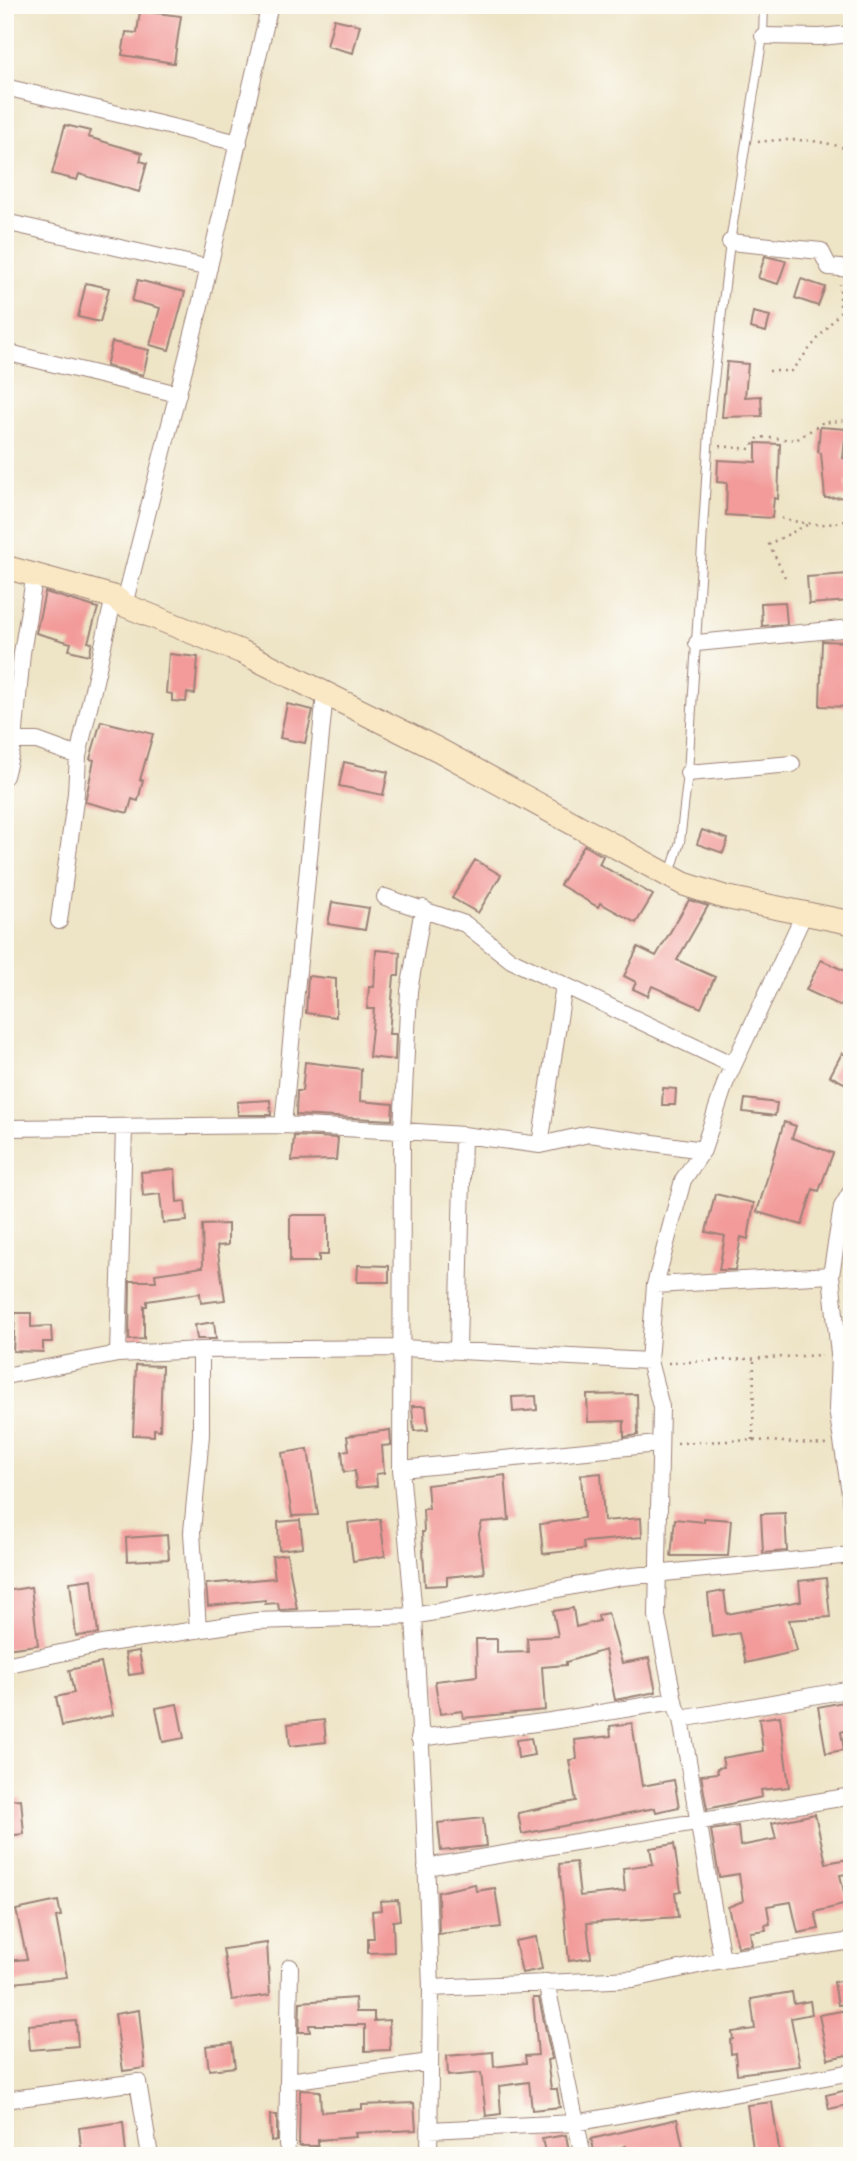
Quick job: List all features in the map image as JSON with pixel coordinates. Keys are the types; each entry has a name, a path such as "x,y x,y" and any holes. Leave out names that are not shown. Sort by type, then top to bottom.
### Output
{"street":[{"path":"59,921 78,756 178,394 269,8 247,5"},
{"path":"763,36 820,37 852,34"},
{"path":"5,87 239,143"},
{"path":"5,222 209,268"},
{"path":"730,242 821,251 829,267 846,268"},
{"path":"5,352 178,394"},
{"path":"5,567 35,573 119,601 242,652 437,749 670,876 724,897 852,923"},
{"path":"5,776 14,741 22,653 35,573"},
{"path":"697,643 852,628"},
{"path":"283,1125 326,694"},
{"path":"14,741 37,741 78,756"},
{"path":"688,772 792,764"},
{"path":"384,897 423,908 464,925 511,960 733,1065"},
{"path":"423,908 409,991 402,1131 401,1469 414,1616 431,1988 429,2156"},
{"path":"722,1960 696,1823 681,1719 674,1701 657,1616 658,1444 661,1406 649,1361 655,1285 682,1180 703,1150 733,1065 805,912"},
{"path":"540,1145 564,985"},
{"path":"5,1128 283,1125 463,1135 540,1145 589,1134 703,1150"},
{"path":"118,1354 124,1127"},
{"path":"458,1350 463,1135"},
{"path":"852,1190 831,1275 839,1354 837,1409 852,1506"},
{"path":"655,1285 831,1275"},
{"path":"5,1376 118,1354 201,1350 402,1348 649,1361"},
{"path":"198,1630 192,1532 201,1435 201,1350"},
{"path":"401,1469 658,1444"},
{"path":"5,1665 102,1644 256,1621 414,1616 656,1573 852,1555"},
{"path":"681,1719 852,1689"},
{"path":"419,1738 551,1721 674,1701"},
{"path":"426,1867 852,1796"},
{"path":"431,1988 633,1979 722,1960 852,1941"},
{"path":"287,2145 290,1967"},
{"path":"547,1982 583,2156"},
{"path":"288,2081 430,2062"},
{"path":"429,2130 575,2123 852,2072"},
{"path":"5,2101 138,2082 150,2156"}],"lane":[{"path":"670,876 680,842 688,772 708,445 730,242 763,36 764,5"}],"path":[{"path":"744,144 781,139 841,146 852,151"},
{"path":"769,371 791,371 840,312 846,268"},
{"path":"708,445 750,449 759,438 796,440 822,423 846,421"},
{"path":"781,518 807,525 832,525 852,519"},
{"path":"785,577 769,544 807,525"},
{"path":"649,1361 676,1363 839,1354"},
{"path":"753,1440 754,1360"},
{"path":"658,1444 753,1440 841,1446"}],"building":[{"path":"140,11 181,16 174,63 122,55 126,32 137,33"},
{"path":"334,19 360,25 353,53 327,46"},
{"path":"65,125 90,131 88,137 142,153 140,161 147,163 139,192 79,174 77,180 52,174"},
{"path":"765,256 786,261 778,284 758,278"},
{"path":"801,279 825,287 818,306 795,298"},
{"path":"138,280 185,292 169,350 150,345 160,308 132,301"},
{"path":"86,283 109,288 100,322 78,317"},
{"path":"753,312 770,316 766,332 750,328"},
{"path":"112,342 149,350 143,375 106,366"},
{"path":"727,362 748,364 745,397 761,396 762,416 722,417"},
{"path":"820,427 846,429 843,458 852,459 852,483 845,482 847,497 825,498 821,453 818,452"},
{"path":"756,443 780,444 778,499 774,498 772,518 726,515 727,483 717,482 718,460 756,462"},
{"path":"848,574 850,601 809,604 807,577"},
{"path":"45,592 98,608 88,642 92,643 89,655 69,650 71,643 36,633"},
{"path":"785,602 787,624 762,626 761,603"},
{"path":"822,641 852,642 852,707 820,706"},
{"path":"169,654 198,657 195,694 187,693 186,702 172,701 172,694 166,693"},
{"path":"287,704 313,710 305,743 280,738"},
{"path":"101,721 153,734 140,780 143,780 138,801 132,799 128,813 85,802 94,760 90,759"},
{"path":"344,762 388,772 383,795 339,786"},
{"path":"702,830 728,839 723,853 697,844"},
{"path":"584,845 603,856 599,864 653,895 636,923 600,903 598,907 560,885"},
{"path":"475,860 501,875 478,913 452,898"},
{"path":"689,900 708,906 677,960 715,977 701,1008 652,986 648,996 633,989 636,982 624,976 638,947 656,956"},
{"path":"332,902 369,908 365,930 328,924"},
{"path":"376,950 400,952 399,976 394,976 389,1034 396,1034 395,1060 369,1057 374,1009 367,1009 369,987 374,987"},
{"path":"821,960 852,974 852,983 841,1006 806,990"},
{"path":"308,976 336,979 336,1017 306,1013"},
{"path":"842,1053 852,1058 852,1087 830,1076"},
{"path":"305,1062 361,1069 360,1101 393,1104 392,1120 296,1115 297,1091 302,1091"},
{"path":"663,1088 676,1089 675,1105 662,1105"},
{"path":"745,1099 777,1103 775,1116 743,1112"},
{"path":"270,1100 271,1115 238,1115 237,1102"},
{"path":"784,1122 796,1126 792,1138 833,1153 819,1191 813,1189 802,1225 757,1212"},
{"path":"294,1136 338,1138 336,1160 292,1161"},
{"path":"175,1169 177,1202 185,1201 187,1221 163,1223 160,1194 143,1196 141,1172"},
{"path":"715,1194 754,1203 748,1239 741,1237 735,1270 719,1270 725,1236 706,1232"},
{"path":"290,1215 328,1215 328,1255 319,1255 319,1262 290,1262"},
{"path":"228,1224 228,1245 217,1246 225,1300 201,1303 200,1293 147,1301 147,1306 144,1306 144,1339 129,1340 130,1281 156,1281 155,1274 203,1267 202,1225"},
{"path":"358,1265 389,1266 389,1282 357,1282"},
{"path":"15,1313 31,1313 31,1327 51,1326 52,1342 43,1342 43,1352 13,1351"},
{"path":"214,1322 216,1339 197,1339 195,1325"},
{"path":"136,1365 162,1366 160,1430 154,1429 154,1436 133,1435"},
{"path":"637,1394 638,1435 624,1437 624,1421 588,1422 587,1395"},
{"path":"536,1396 537,1410 513,1412 512,1397"},
{"path":"412,1406 426,1406 428,1430 414,1431"},
{"path":"390,1430 391,1445 382,1446 384,1473 376,1474 377,1486 356,1488 355,1471 344,1472 342,1451 349,1450 347,1436"},
{"path":"308,1449 318,1515 292,1516 282,1453"},
{"path":"601,1473 604,1521 641,1518 642,1537 583,1542 584,1549 543,1554 540,1524 584,1518 581,1475"},
{"path":"505,1475 509,1520 482,1522 479,1533 484,1573 447,1577 447,1585 425,1586 422,1532 423,1509 429,1509 427,1485"},
{"path":"785,1513 787,1551 763,1553 761,1514"},
{"path":"704,1518 731,1520 728,1556 671,1556 675,1519 704,1522"},
{"path":"380,1519 385,1556 353,1561 348,1523"},
{"path":"300,1520 303,1547 279,1550 278,1522"},
{"path":"167,1535 169,1559 127,1561 126,1538"},
{"path":"287,1554 297,1609 279,1610 278,1603 265,1604 265,1600 208,1606 206,1584 275,1578 272,1556"},
{"path":"826,1578 830,1617 789,1620 797,1651 746,1663 739,1633 712,1637 708,1594 724,1591 727,1614 801,1601 799,1581"},
{"path":"92,1579 98,1634 76,1636 70,1582"},
{"path":"31,1587 38,1645 5,1649 5,1591"},
{"path":"573,1608 576,1627 599,1621 598,1615 608,1613 622,1663 649,1658 656,1692 615,1700 605,1650 566,1662 566,1665 542,1667 545,1710 463,1718 462,1711 440,1714 435,1681 477,1676 476,1639 497,1639 497,1653 528,1652 527,1638 558,1636 553,1611"},
{"path":"139,1651 143,1673 129,1675 125,1653"},
{"path":"101,1663 113,1715 62,1726 56,1697 74,1693 69,1670"},
{"path":"843,1702 848,1730 841,1732 844,1750 826,1753 818,1707"},
{"path":"177,1704 184,1738 163,1742 156,1708"},
{"path":"780,1716 789,1787 761,1790 762,1797 707,1809 701,1775 718,1773 717,1768 724,1767 722,1758 763,1751 759,1719"},
{"path":"324,1720 326,1742 290,1746 288,1724"},
{"path":"632,1723 642,1786 674,1780 679,1807 656,1812 655,1808 522,1834 518,1813 576,1801 569,1760 577,1759 575,1740 611,1736 610,1726"},
{"path":"531,1738 534,1755 518,1758 516,1740"},
{"path":"21,1799 24,1834 5,1836 5,1800"},
{"path":"815,1814 826,1863 849,1859 852,1873 840,1875 847,1904 815,1912 819,1929 798,1933 791,1902 767,1906 770,1924 765,1925 766,1930 750,1932 752,1945 738,1947 728,1907 743,1901 739,1874 719,1877 711,1830 738,1826 740,1846 776,1839 772,1823"},
{"path":"483,1818 486,1846 441,1851 438,1823"},
{"path":"674,1844 681,1891 675,1892 678,1917 587,1923 591,1958 569,1961 559,1864 576,1862 580,1896 625,1891 623,1868 653,1864 650,1848"},
{"path":"475,1884 476,1891 495,1888 501,1927 439,1934 438,1892"},
{"path":"398,1900 400,1920 393,1921 394,1952 368,1953 368,1938 374,1938 372,1911 381,1910 380,1901"},
{"path":"58,1901 61,1916 56,1917 67,1977 5,1984 5,1961 27,1959 16,1910"},
{"path":"536,1937 542,1969 522,1973 515,1941"},
{"path":"267,1943 270,1995 232,2000 223,1949"},
{"path":"852,1979 852,2003 838,2005 834,1982"},
{"path":"792,1992 794,2004 810,2001 812,2014 791,2018 800,2066 737,2074 735,2053 731,2054 730,2040 733,2039 732,2032 755,2029 751,1999"},
{"path":"355,1998 356,2012 374,2012 374,2021 389,2020 390,2050 365,2051 365,2025 309,2025 310,2032 299,2032 300,2002"},
{"path":"533,1998 539,1998 552,2059 547,2060 551,2089 557,2089 560,2107 532,2110 529,2082 499,2086 501,2114 486,2116 481,2073 448,2076 447,2056 493,2052 494,2067 526,2063 525,2056 538,2055"},
{"path":"139,2010 145,2068 123,2071 115,2014"},
{"path":"847,2010 852,2054 828,2059 819,2015"},
{"path":"76,2021 78,2046 30,2050 28,2025"},
{"path":"232,2043 235,2067 209,2070 206,2046"},
{"path":"852,2089 852,2104 829,2109 826,2095"},
{"path":"300,2090 320,2091 321,2112 362,2109 362,2105 414,2103 416,2130 355,2133 356,2137 318,2140 318,2146 299,2146"},
{"path":"772,2102 780,2156 754,2156 747,2105"},
{"path":"270,2115 277,2115 277,2141 271,2141"},
{"path":"677,2119 685,2156 629,2156 626,2146 595,2154 591,2139"},
{"path":"123,2122 126,2154 82,2156 79,2128"},
{"path":"566,2135 570,2156 546,2156 542,2139"}]}
